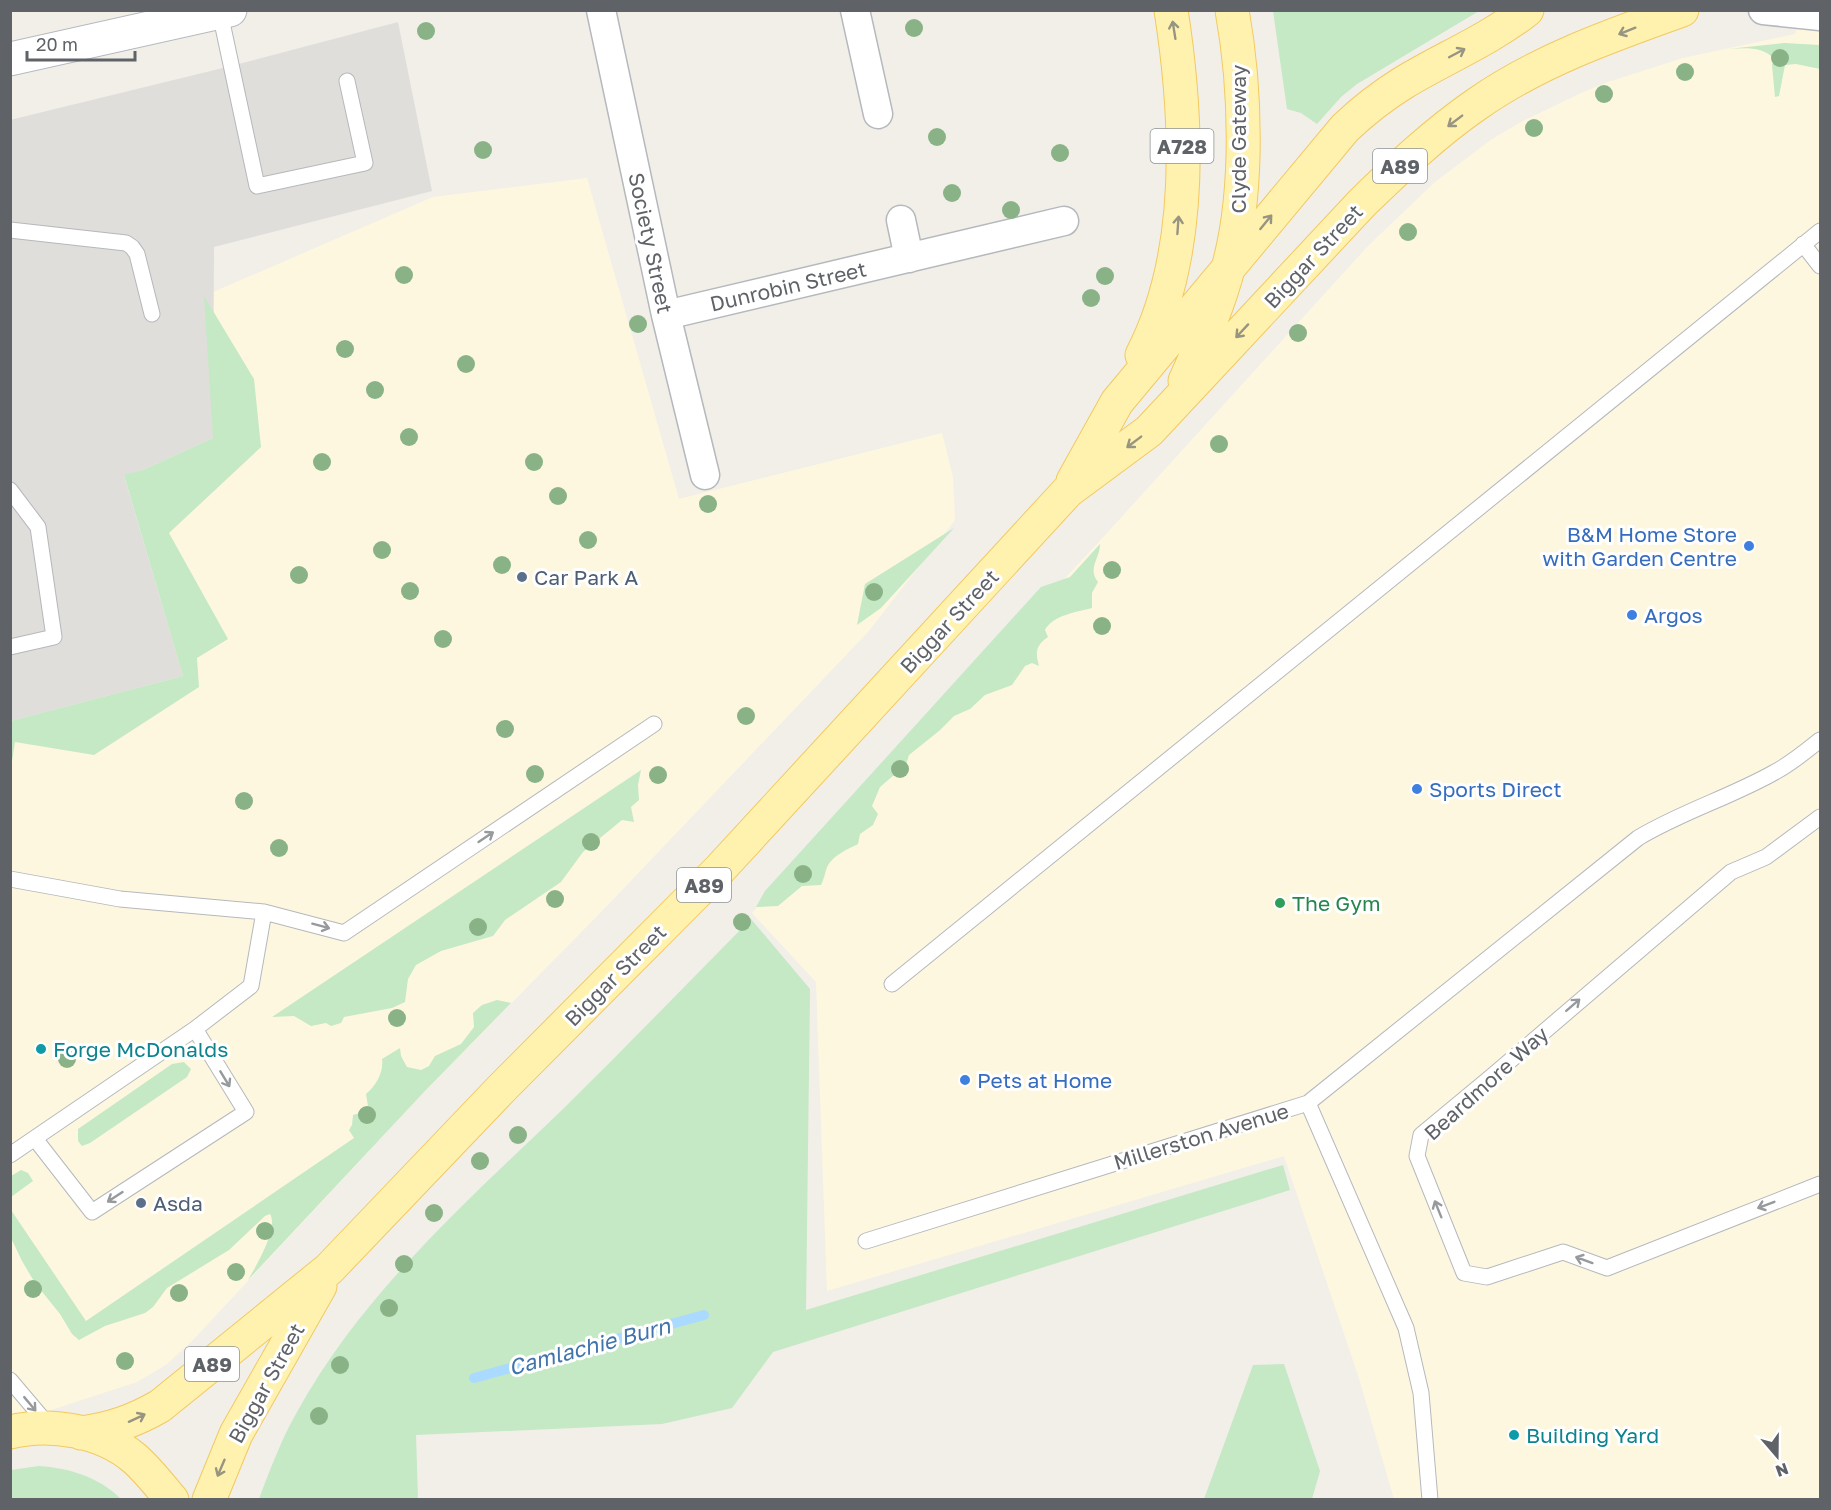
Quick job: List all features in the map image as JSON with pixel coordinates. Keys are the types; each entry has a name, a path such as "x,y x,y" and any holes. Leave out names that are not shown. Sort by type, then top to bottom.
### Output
{"main road":[{"name":"A728","path":"1117,402 1150,340 1161,311 1178,235 1183,116 1178,54 1171,10"},
{"name":"Clyde Gateway","path":"1176,402 1216,306 1229,267 1236,234 1242,188 1242,103 1232,10"},
{"name":"Biggar Street","path":"1068,491 1117,402 1311,166 1363,111 1403,83 1491,35 1527,10"},
{"name":"Biggar Street","path":"10,1432 26,1429 66,1430 120,1425 138,1419 160,1406 330,1269 494,1096 718,871 1068,491 1149,431 1362,203 1399,168 1439,132 1478,103 1518,79 1578,50 1682,10"},
{"name":"Biggar Street","path":"209,1500 236,1434 330,1269"},
{"path":"66,1430 107,1442 133,1457 172,1500"}],"street":[{"name":"Society Street","path":"601,10 666,315 705,475"},
{"path":"855,10 878,114"},
{"path":"1763,10 1821,16"},
{"path":"10,59 225,12"},
{"path":"901,220 909,258"},
{"name":"Dunrobin Street","path":"666,315 1064,221"}],"lane":[{"path":"225,12 258,186 365,163 347,81"},
{"path":"10,230 126,243 137,254 152,314"},
{"path":"892,984 1821,231"},
{"path":"1803,244 1821,266"},
{"path":"10,490 38,527 54,637 10,647"},
{"path":"10,879 120,899 264,912 344,933 654,724"},
{"path":"1308,1103 1638,838 1661,824 1773,774 1821,740"},
{"name":"Beardmore Way","path":"1821,817 1766,857 1731,872 1421,1135 1417,1156 1464,1273 1487,1277 1563,1252 1607,1268 1821,1184"},
{"path":"10,1155 36,1140 195,1029 251,986 264,912"},
{"path":"36,1140 92,1212 246,1112 195,1029"},
{"name":"Millerston Avenue","path":"866,1241 1308,1103 1406,1328 1421,1393 1430,1500"},
{"path":"10,1380 66,1430"}],"shaded area":[{"path":"1803,11 1820,11 1820,1499 1394,1499 1358,1375 1284,1156 827,1291 816,982 752,913 1097,544 1368,246 1435,182 1492,139 1581,93 1683,58 1795,34"},
{"path":"398,22 432,191 214,247 213,438 143,470 124,476 183,676 11,721 10,120"},
{"path":"587,178 679,499 942,433 953,477 955,520 868,632 604,909 424,1092 193,1340 167,1364 137,1382 11,1423 11,722 183,676 169,533 261,447 204,296 433,197"}],"green space":[{"path":"1273,10 1479,11 1357,84 1341,97 1317,124 1301,113 1287,109"},
{"path":"1784,43 1820,45 1820,69 1796,64 1785,65 1779,96 1775,97 1772,65 1774,59 1759,50 1728,49"},
{"path":"204,296 254,379 261,447 169,533 228,639 197,658 199,687 94,755 15,742 11,768 11,721 183,676 124,475 143,470 213,438"},
{"path":"954,528 881,608 857,625 865,584"},
{"path":"1100,544 1094,568 1098,582 1092,593 1092,608 1066,615 1049,625 1045,630 1048,637 1038,649 1039,666 1032,663 1025,666 1012,685 985,695 970,709 954,716 909,755 902,777 894,775 880,787 872,806 878,814 873,825 860,834 858,844 833,859 827,867 821,885 802,886 778,906 756,907 765,891 1041,587 1070,577"},
{"path":"641,770 638,785 639,800 631,807 634,822 622,820 583,852 561,882 505,920 493,936 441,951 416,965 408,979 405,1002 392,1008 344,1017 341,1023 331,1026 326,1023 311,1026 294,1016 272,1017"},
{"path":"751,919 810,989 806,1310 1283,1165 1290,1190 773,1352 732,1408 662,1424 416,1435 418,1499 259,1499 281,1444 297,1412 323,1369 352,1328 384,1289 453,1215 586,1086"},
{"path":"497,1000 511,1003 424,1092 248,1280 269,1237 272,1220 270,1214 229,1250 167,1288 153,1307 145,1313 105,1326 79,1340 72,1334 60,1314 35,1283 22,1261 11,1238 11,1210 86,1321 354,1138 349,1130 353,1115 360,1113 368,1106 366,1094 378,1078 382,1069 382,1059 400,1048 401,1056 407,1067 421,1070 429,1066 435,1056 461,1044 474,1027 473,1013 482,1005"},
{"path":"184,1062 191,1069 187,1077 90,1143 82,1146 78,1141 78,1129 172,1064"},
{"path":"21,1170 28,1173 33,1181 11,1197 11,1176"},
{"path":"1284,1364 1320,1471 1312,1499 1204,1499 1253,1365"},
{"path":"39,1466 61,1469 93,1479 121,1499 11,1499 11,1470"}],"waterway":[{"name":"Camlachie Burn","path":"474,1378 704,1315"}],"place":[{"name":"B&M Home Store with Garden Centre","path":"1749,546"},
{"name":"Car Park A","path":"522,577"},
{"name":"Argos","path":"1632,615"},
{"name":"Sports Direct","path":"1417,789"},
{"name":"The Gym","path":"1280,903"},
{"name":"Forge McDonalds","path":"41,1049"},
{"name":"Pets at Home","path":"965,1080"},
{"name":"Asda","path":"141,1203"},
{"name":"Building Yard","path":"1514,1435"}]}
